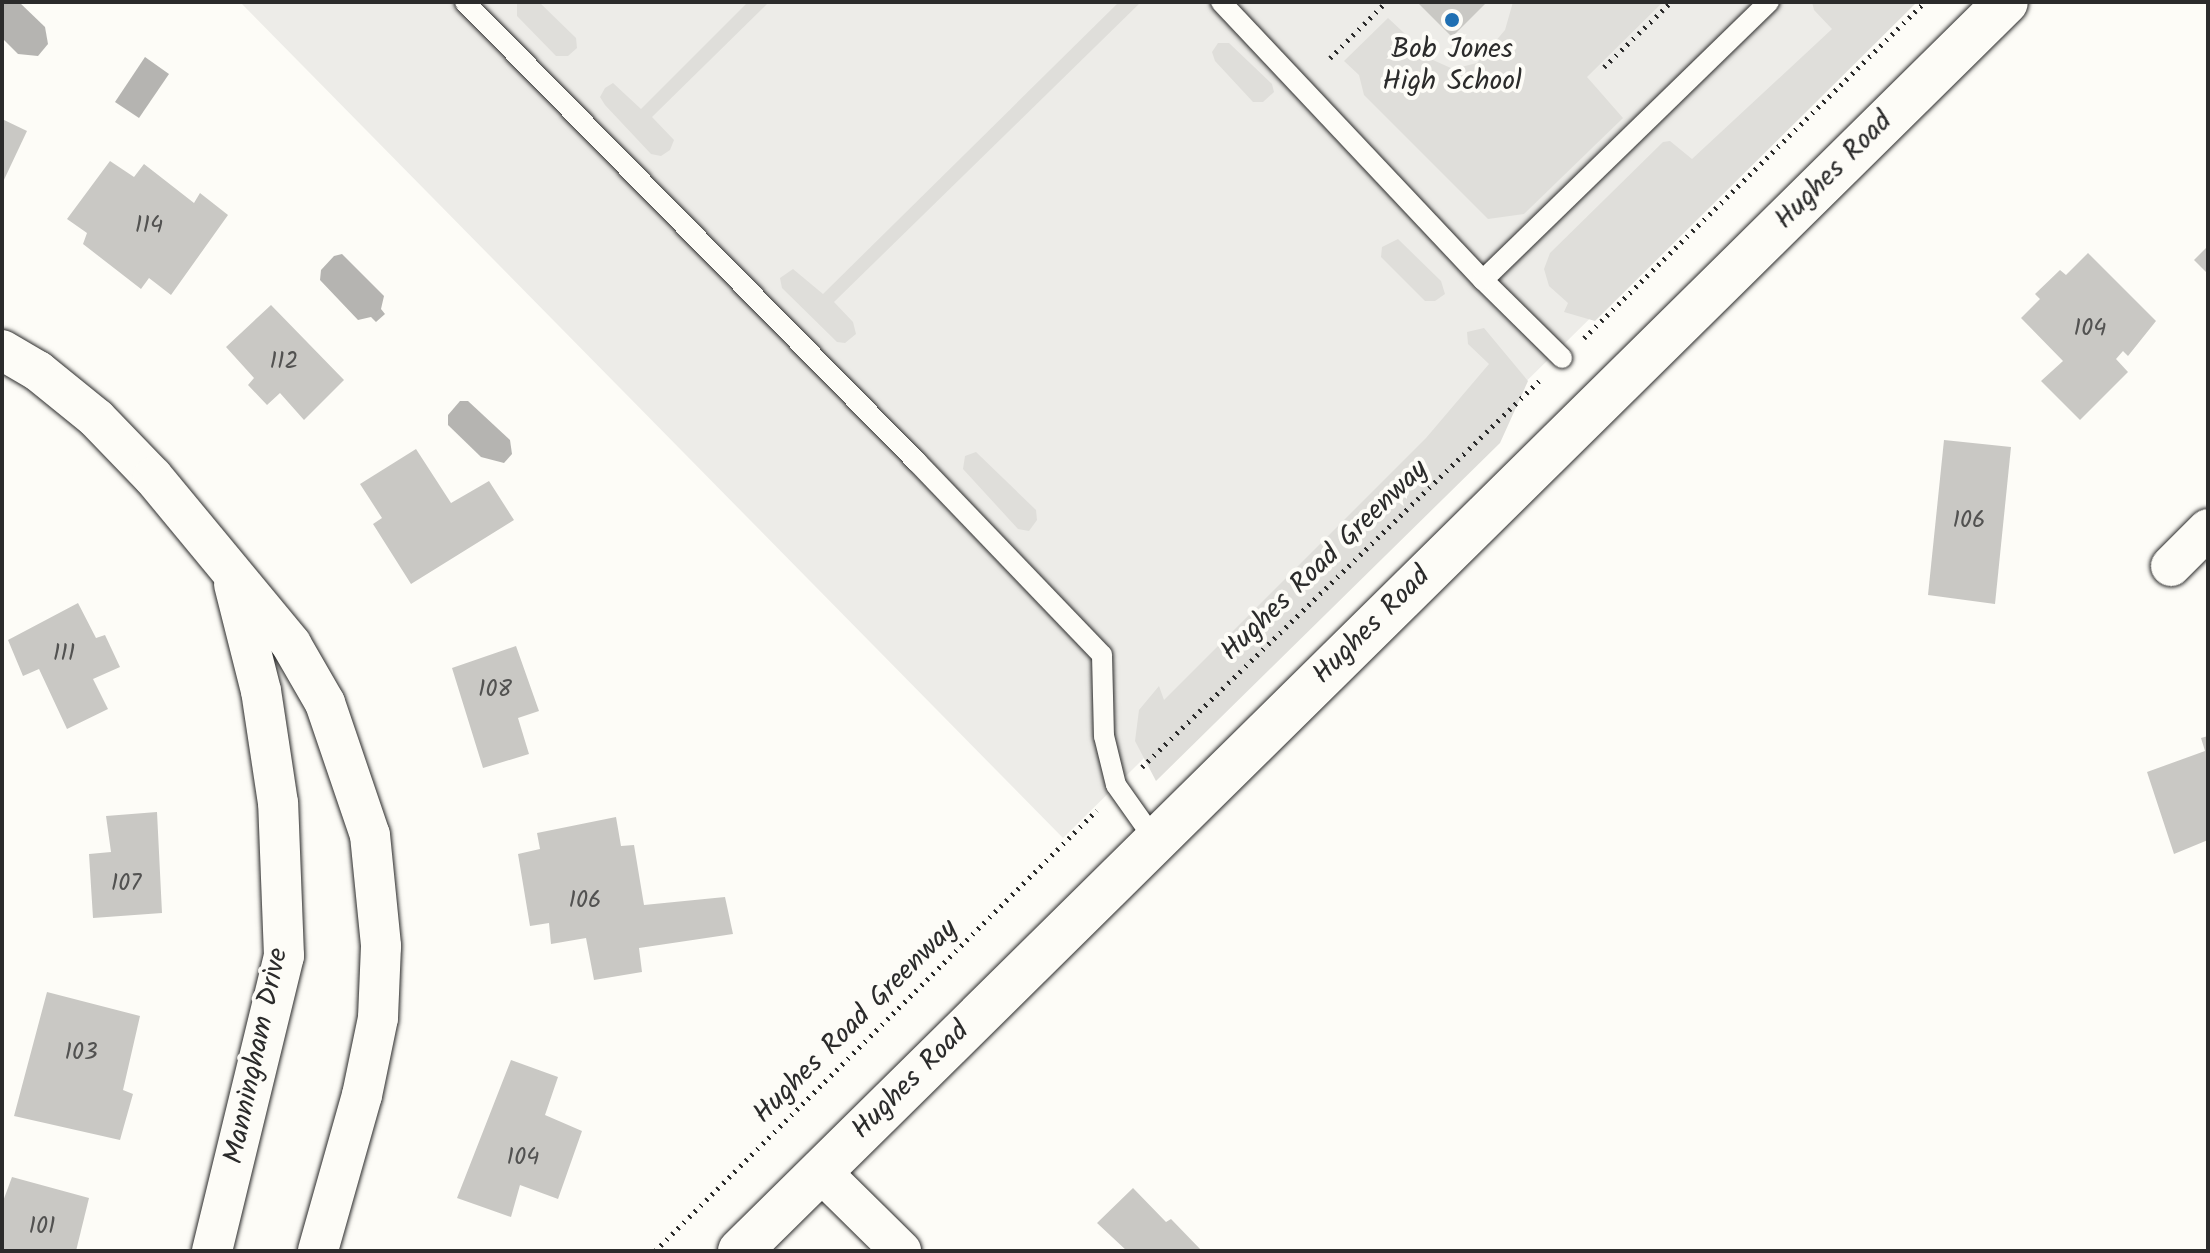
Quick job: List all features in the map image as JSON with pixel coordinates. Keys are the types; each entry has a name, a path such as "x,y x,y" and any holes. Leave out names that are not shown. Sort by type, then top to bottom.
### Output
{"main road":[{"name":"Hughes Road","path":"740,1251 2006,2"}],"street":[{"name":"Manningham Drive","path":"2,350 38,371 96,418 153,477 291,644 325,703 370,835 381,946 378,1018 362,1095 318,1251"},
{"path":"2171,566 2208,529"},
{"name":"Manningham Drive","path":"212,1251 284,956 278,803 261,691 232,576"},
{"path":"820,1171 901,1251"}],"lane":[{"path":"465,2 1102,655 1104,736 1116,785 1155,840"},
{"path":"1221,2 1483,280 1562,358"},
{"path":"1483,280 1769,2"}],"path":[{"path":"1604,67 1671,2"},
{"path":"1605,318 1925,2"},
{"path":"1330,58 1383,5"},
{"name":"Hughes Road Greenway","path":"1152,757 1526,393"},
{"name":"Hughes Road Greenway","path":"655,1251 1085,822"}],"shaded area":[{"path":"2,2 19,2 45,27 48,44 38,56 18,54 2,38"},
{"name":"Bob Jones High School","path":"240,2 1911,2 1063,838"},
{"path":"517,2 539,2 576,38 577,48 568,56 556,56 517,16"},
{"path":"748,2 769,2 652,117 674,140 670,150 661,156 651,154 605,105 600,97 605,88 613,83 641,109"},
{"path":"1119,2 1141,2 834,302 853,322 856,334 845,343 837,342 782,288 780,278 793,269 823,294"},
{"path":"1513,2 1663,2 1587,77 1623,118 1524,214 1488,219 1364,95 1359,75 1344,61 1388,18 1433,60 1453,69 1477,63 1505,30"},
{"path":"1812,2 1917,2 1595,321 1564,312 1568,303 1549,286 1544,269 1550,253 1663,142 1670,141 1692,159 1832,29 1814,10"},
{"path":"1218,43 1229,43 1272,84 1274,92 1263,102 1253,102 1215,61 1212,52"},
{"path":"145,57 169,74 139,118 115,102"},
{"path":"1398,239 1441,281 1445,294 1435,301 1425,301 1381,257 1382,247"},
{"path":"342,254 384,296 381,309 385,314 376,322 371,317 358,320 320,280 321,270 334,256"},
{"path":"1484,328 1528,381 1500,443 1156,781 1135,741 1139,710 1159,686 1164,700 1426,438 1489,364 1468,344 1467,332"},
{"path":"460,401 468,401 510,440 512,454 504,463 481,457 448,425 448,415"},
{"path":"976,452 1036,510 1037,520 1029,531 1018,529 963,469 965,456"}],"building":[{"name":"Bob Jones High School","path":"1417,2 1487,2 1452,37"},
{"path":"2,119 27,131 2,184"},
{"path":"110,161 134,177 144,164 194,203 200,193 228,215 171,295 149,278 141,289 83,244 87,233 67,219"},
{"path":"2208,246 2208,274 2194,260"},
{"path":"2088,253 2156,321 2128,356 2123,351 2116,359 2128,372 2080,420 2041,381 2063,361 2021,318 2040,299 2035,294 2060,270 2066,275"},
{"path":"271,305 344,380 304,420 280,393 267,405 248,385 254,378 226,347"},
{"path":"1944,440 2011,447 1995,604 1928,595"},
{"path":"416,449 451,503 489,481 514,520 411,584 373,524 382,518 360,484"},
{"path":"78,603 96,638 105,635 120,667 93,679 108,709 67,729 39,669 23,676 8,640"},
{"path":"516,646 539,711 518,718 529,754 483,768 452,668"},
{"path":"2208,736 2208,840 2174,854 2147,772 2205,751 2201,738"},
{"path":"157,812 162,913 93,918 89,854 111,852 106,816"},
{"path":"616,817 621,846 634,845 644,905 725,897 733,934 639,948 642,972 594,980 586,938 551,944 549,923 530,926 518,854 540,849 537,833"},
{"path":"47,992 140,1016 123,1090 133,1094 120,1140 14,1116"},
{"path":"511,1060 558,1077 545,1115 582,1131 558,1199 520,1185 511,1217 457,1198"},
{"path":"12,1177 89,1198 76,1251 2,1251 2,1204"},
{"path":"1133,1188 1166,1222 1171,1219 1202,1251 1127,1251 1097,1223"}],"place":[{"name":"Bob Jones High School","path":"1452,20"}]}
